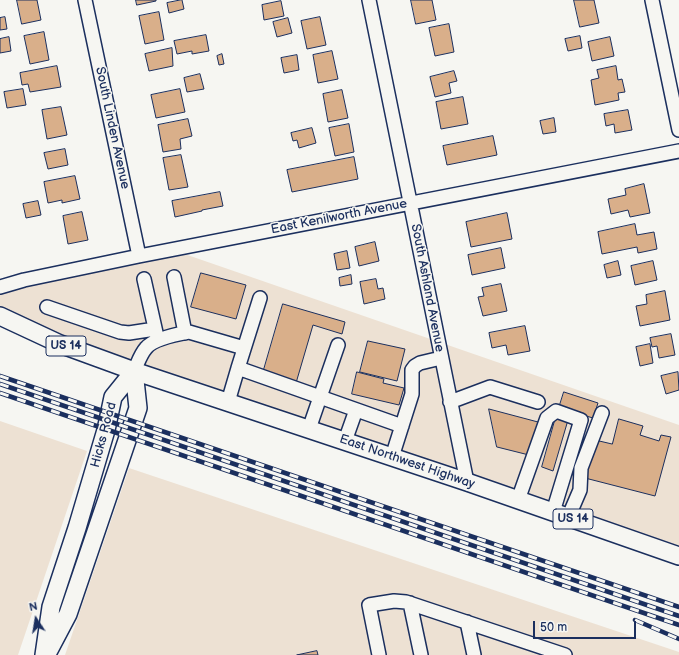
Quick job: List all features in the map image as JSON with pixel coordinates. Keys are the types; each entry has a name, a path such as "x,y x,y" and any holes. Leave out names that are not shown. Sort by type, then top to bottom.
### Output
{"main road":[{"name":"US 14","path":"0,316 60,344 134,371"},
{"name":"East Northwest Highway","path":"134,371 467,482 679,556"},
{"name":"Hicks Road","path":"46,655 50,607 77,528 106,430 113,398 134,371"},
{"name":"Hicks Road","path":"46,655 68,614 138,408 134,371"}],"street":[{"name":"South Linden Avenue","path":"85,0 139,256"},
{"name":"South Ashland Avenue","path":"369,0 467,482"},
{"path":"652,0 679,130"},
{"name":"East Kenilworth Avenue","path":"0,287 24,280 139,256 679,151"},
{"path":"174,277 185,332"},
{"path":"134,371 145,348 156,335 144,279"},
{"path":"228,402 260,298"},
{"path":"47,307 129,334 156,335 189,332 244,348"},
{"path":"309,429 338,345"},
{"path":"392,457 413,390 411,375 412,370 420,363 442,358"},
{"path":"238,368 402,426"},
{"path":"450,402 490,387 538,402"},
{"path":"345,441 356,410"},
{"path":"518,500 547,418 556,411 581,420 560,515"},
{"path":"560,515 580,490 581,468 602,413"},
{"path":"379,655 369,605 394,600 410,603 565,655"},
{"path":"410,603 421,655"},
{"path":"467,622 474,655"},
{"path":"525,642 528,655"}],"shaded area":[{"path":"173,250 679,425 679,556 0,316 0,285"},
{"path":"0,421 87,451 18,655 0,655"},
{"path":"129,468 679,652 679,655 65,655"}],"building":[{"path":"17,0 37,0 41,20 22,24"},
{"path":"136,0 156,0 156,1 137,5"},
{"path":"182,0 184,9 169,13 167,3"},
{"path":"411,0 432,0 436,20 416,24"},
{"path":"574,0 594,0 599,23 580,27"},
{"path":"281,1 284,16 264,20 262,5"},
{"path":"159,12 164,40 145,44 139,16"},
{"path":"5,17 7,29 0,30 0,18"},
{"path":"320,17 326,45 307,49 301,21"},
{"path":"288,18 292,33 277,37 273,22"},
{"path":"449,24 454,52 435,56 429,28"},
{"path":"44,32 49,60 30,64 24,36"},
{"path":"206,35 209,51 192,54 192,51 177,54 174,41"},
{"path":"580,36 582,48 568,51 565,39"},
{"path":"9,37 11,51 0,53 0,39"},
{"path":"610,37 614,56 592,61 588,42"},
{"path":"172,48 173,66 149,71 145,54"},
{"path":"332,51 338,79 318,83 313,55"},
{"path":"222,54 224,64 219,65 217,56"},
{"path":"297,55 299,70 284,73 281,58"},
{"path":"57,66 61,87 30,92 28,84 22,85 20,73"},
{"path":"616,66 618,80 622,79 625,92 618,93 619,100 595,105 591,80 599,78 597,70"},
{"path":"454,71 457,81 449,83 451,93 435,97 430,77"},
{"path":"200,74 204,89 187,92 184,78"},
{"path":"23,89 26,105 7,108 4,92"},
{"path":"180,89 185,112 156,118 151,95"},
{"path":"342,90 348,118 328,122 323,94"},
{"path":"463,97 468,124 441,129 436,102"},
{"path":"61,107 67,135 47,139 42,110"},
{"path":"628,110 632,130 615,133 614,124 606,126 604,114"},
{"path":"554,118 556,132 543,134 540,121"},
{"path":"188,119 192,136 180,139 181,149 163,152 158,125"},
{"path":"349,124 354,152 335,156 329,128"},
{"path":"312,128 316,143 299,148 297,140 293,141 291,133"},
{"path":"493,136 497,155 447,165 443,146"},
{"path":"65,149 68,165 48,169 44,153"},
{"path":"181,155 188,187 169,190 163,158"},
{"path":"354,157 358,179 292,192 287,170"},
{"path":"75,176 80,199 62,203 62,200 48,203 44,182"},
{"path":"644,184 650,213 630,217 628,210 611,214 608,199 626,195 625,189"},
{"path":"220,192 223,206 175,217 172,201"},
{"path":"38,201 41,215 26,218 23,204"},
{"path":"82,212 88,240 68,244 63,216"},
{"path":"507,213 512,239 471,247 466,222"},
{"path":"635,224 637,235 654,232 657,249 638,253 637,247 602,254 598,232"},
{"path":"375,242 379,261 359,266 355,247"},
{"path":"501,248 505,268 472,275 468,255"},
{"path":"347,251 350,268 337,270 334,254"},
{"path":"618,261 621,275 607,278 604,265"},
{"path":"653,261 657,280 635,285 631,266"},
{"path":"201,273 246,285 236,319 191,307"},
{"path":"351,275 352,284 340,286 339,278"},
{"path":"376,279 378,289 383,288 385,299 364,304 360,282"},
{"path":"501,284 507,311 483,316 478,297 484,296 482,288"},
{"path":"665,291 670,320 640,326 636,306 647,304 646,295"},
{"path":"283,304 345,322 342,334 313,325 296,383 263,373"},
{"path":"525,326 530,351 508,355 506,345 492,348 489,333"},
{"path":"671,334 675,355 659,358 657,346 652,347 650,338"},
{"path":"368,341 405,349 397,381 360,372"},
{"path":"650,344 653,363 640,366 636,347"},
{"path":"357,372 384,379 383,383 404,388 399,405 352,394"},
{"path":"678,372 679,390 666,394 661,376"},
{"path":"564,392 598,403 593,418 559,408"},
{"path":"489,409 538,422 529,455 497,447"},
{"path":"556,417 568,420 553,471 542,467"},
{"path":"619,419 643,426 640,435 659,441 661,435 671,437 655,496 585,478 595,440 612,444"},
{"path":"317,651 318,655 297,655"}],"railway":[{"path":"0,376 679,607"},
{"path":"0,384 679,616"},
{"path":"0,393 679,625"},
{"path":"635,620 679,639"}]}
